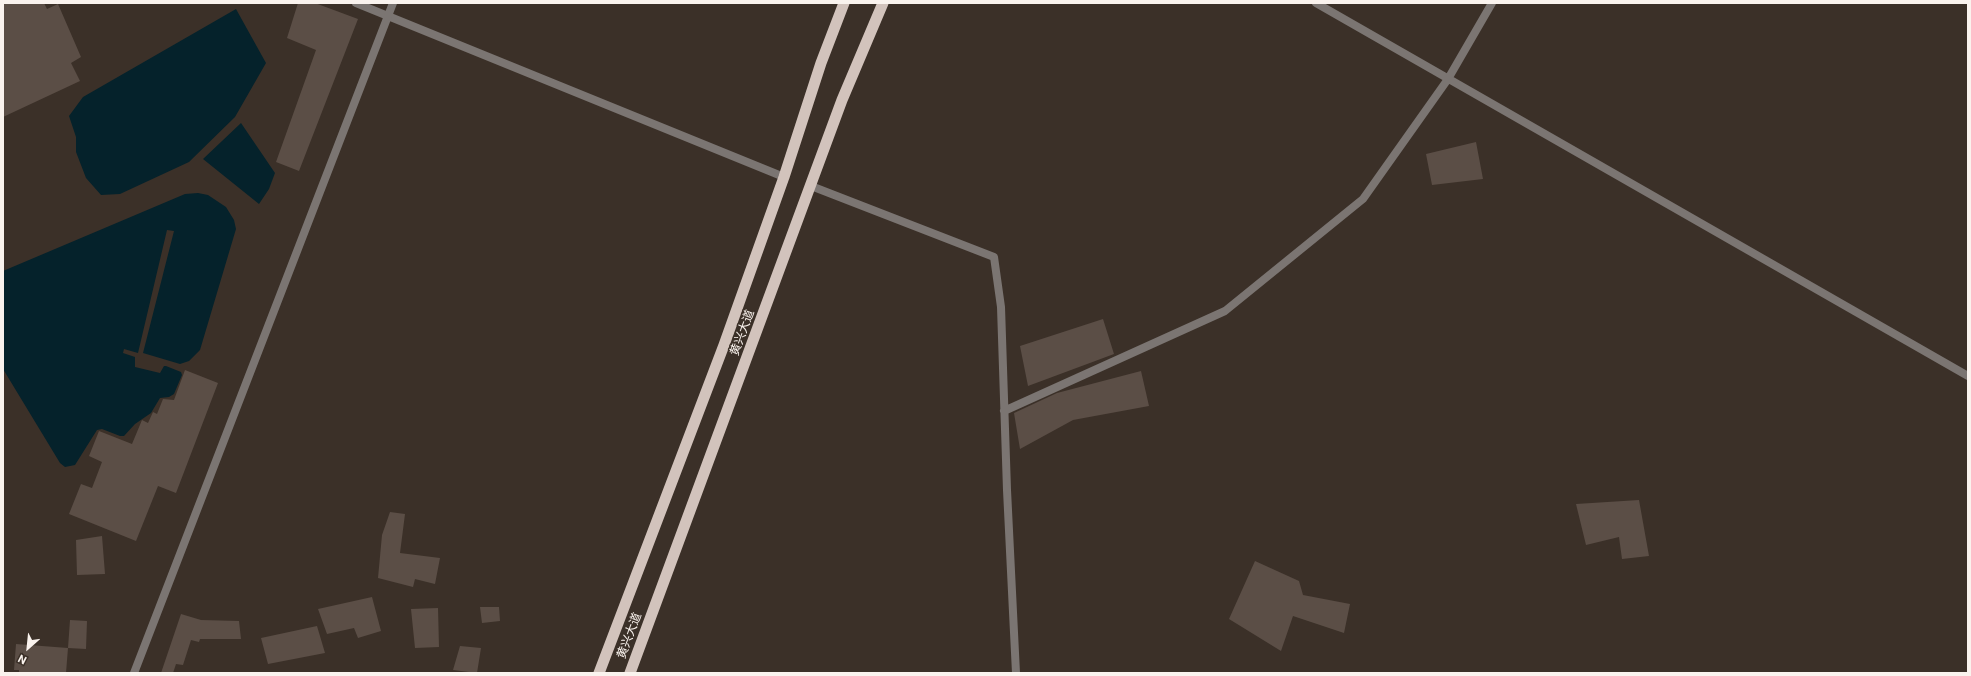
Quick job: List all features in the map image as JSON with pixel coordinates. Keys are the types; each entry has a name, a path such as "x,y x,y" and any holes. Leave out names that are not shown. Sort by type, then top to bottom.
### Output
{"highway":[{"name":"黄兴大道","path":"599,673 724,345 784,177 821,63 844,3"},
{"name":"黄兴大道","path":"630,673 842,100 883,3"}],"street":[{"path":"356,3 784,177"},
{"path":"134,673 393,3"},
{"path":"1316,3 1968,376"},
{"path":"1004,411 1225,311 1363,199 1448,79 1492,3"},
{"path":"811,186 994,256 1001,307 1004,411 1016,673"}],"water":[{"path":"236,9 266,63 235,117 189,162 120,194 101,195 86,178 76,152 76,137 69,116 83,97"},
{"path":"241,123 275,173 269,189 259,204 203,159"},
{"path":"198,193 208,195 226,207 234,220 236,229 200,350 189,361 180,364 143,353 174,231 167,230 138,353 124,349 123,353 135,357 135,367 160,373 164,366 166,366 181,372 182,375 174,394 169,397 160,398 151,413 135,424 124,436 120,436 102,429 97,430 75,465 65,467 60,463 3,369 3,271 185,194"}],"building":[{"path":"3,3 44,3 47,9 58,4 81,57 71,63 80,81 3,117"},
{"path":"298,3 315,3 358,19 299,171 276,162 316,50 287,38"},
{"path":"1476,142 1483,179 1432,185 1426,154"},
{"path":"1103,319 1114,354 1028,386 1020,346"},
{"path":"185,370 218,383 176,493 158,486 136,541 69,514 81,484 92,488 102,462 89,456 99,431 132,444 142,420 148,423 153,412 157,414 163,399 174,400"},
{"path":"1141,371 1149,406 1073,420 1020,449 1014,413 1057,393"},
{"path":"1639,500 1649,556 1622,559 1619,537 1586,545 1576,504"},
{"path":"390,512 405,514 400,553 440,558 435,584 415,579 413,587 378,578 382,535"},
{"path":"102,536 105,574 77,575 76,540"},
{"path":"1255,561 1299,581 1303,595 1350,604 1344,633 1293,616 1281,651 1229,619"},
{"path":"372,597 381,631 358,638 354,628 327,634 318,609"},
{"path":"480,607 499,607 500,621 482,623"},
{"path":"438,608 439,647 415,648 411,609"},
{"path":"181,614 201,620 239,621 241,639 200,639 199,642 191,640 183,665 176,664 173,673 161,673"},
{"path":"70,620 87,621 86,649 68,648"},
{"path":"317,626 325,653 268,664 261,638"},
{"path":"16,644 68,648 66,673 19,673 19,670 14,670"},
{"path":"460,646 481,648 477,673 453,670"}]}
